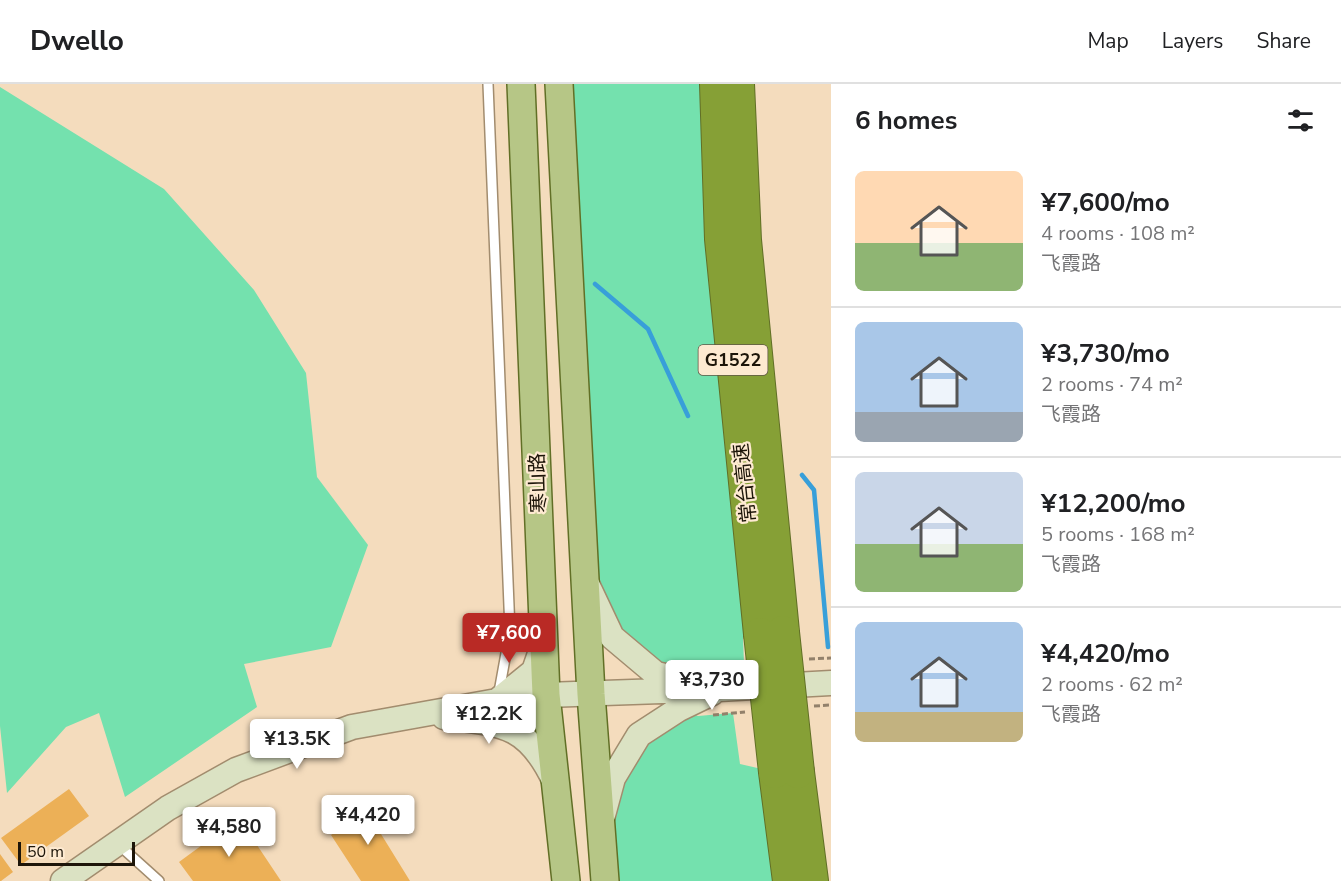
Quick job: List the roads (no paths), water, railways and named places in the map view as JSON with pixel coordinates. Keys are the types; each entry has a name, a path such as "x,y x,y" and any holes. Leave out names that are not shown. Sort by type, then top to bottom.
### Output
{"highway":[{"name":"常台高速","path":"716,84 721,239 787,772 789,881"},
{"name":"常台高速","path":"738,84 745,240 771,633"},
{"name":"常台高速","path":"787,772 812,881"}],"main road":[{"name":"寒山路","path":"521,84 546,694 566,881"},
{"name":"寒山路","path":"559,84 591,694 605,881"},
{"path":"585,579 612,637 656,674 719,689"},
{"path":"497,700 534,671 544,642"},
{"path":"63,881 168,808 236,770 352,727 497,700 546,694 831,683"},
{"path":"600,823 613,778 639,735 679,709 719,689"},
{"path":"421,714 485,722 523,736 543,758 556,784"}],"lane":[{"path":"488,84 510,631 497,700"},
{"path":"117,843 159,881"}],"waterway":[{"path":"595,284 648,329 688,416"},
{"path":"802,475 814,490 828,647"}]}
